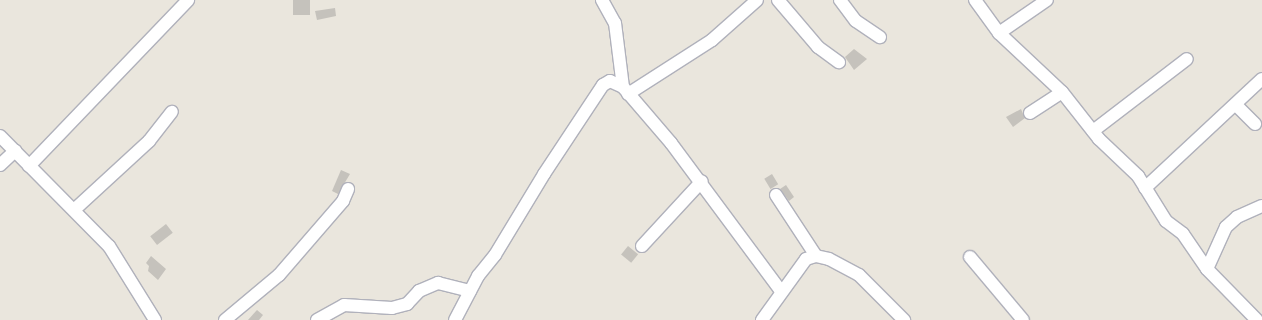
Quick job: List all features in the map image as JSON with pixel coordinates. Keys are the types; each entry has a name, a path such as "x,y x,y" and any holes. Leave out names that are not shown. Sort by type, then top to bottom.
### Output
{"street":[{"path":"29,166 188,0"},
{"path":"602,0 615,23 625,91"},
{"path":"625,91 712,40 757,0"},
{"path":"778,0 818,47 839,62"},
{"path":"840,0 856,21 880,37"},
{"path":"975,0 999,33 1062,92 1093,131 1120,156 1145,188 1166,221 1192,244 1207,269 1257,320"},
{"path":"999,33 1047,0"},
{"path":"1093,131 1187,59"},
{"path":"1145,188 1262,79"},
{"path":"455,320 470,291 602,85 610,81 625,91 702,181 781,291"},
{"path":"1030,113 1062,92"},
{"path":"1236,104 1255,124"},
{"path":"74,210 149,141 172,112"},
{"path":"0,136 109,246 155,320"},
{"path":"0,165 15,152"},
{"path":"642,246 702,181"},
{"path":"225,320 279,275 343,201 348,189"},
{"path":"776,195 816,256"},
{"path":"1207,269 1226,227 1237,217 1262,206"},
{"path":"762,320 781,291 806,259 816,256 829,259 858,275 904,320"},
{"path":"970,257 1023,320"},
{"path":"317,320 344,305 392,308 407,304 419,291 438,283 470,291"}],"building":[{"path":"293,0 310,0 310,15 293,15"},
{"path":"335,8 336,16 317,20 315,11"},
{"path":"854,49 867,59 854,70 845,57"},
{"path":"1021,109 1025,118 1013,127 1006,117"},
{"path":"341,170 350,174 338,194 332,191"},
{"path":"772,174 778,184 770,189 764,179"},
{"path":"786,185 794,197 789,201 780,189"},
{"path":"166,224 173,233 157,245 150,236"},
{"path":"628,246 638,254 631,263 621,255"},
{"path":"151,256 166,269 158,280 148,271 149,266 146,263"},
{"path":"257,310 263,315 259,320 248,320"}]}
